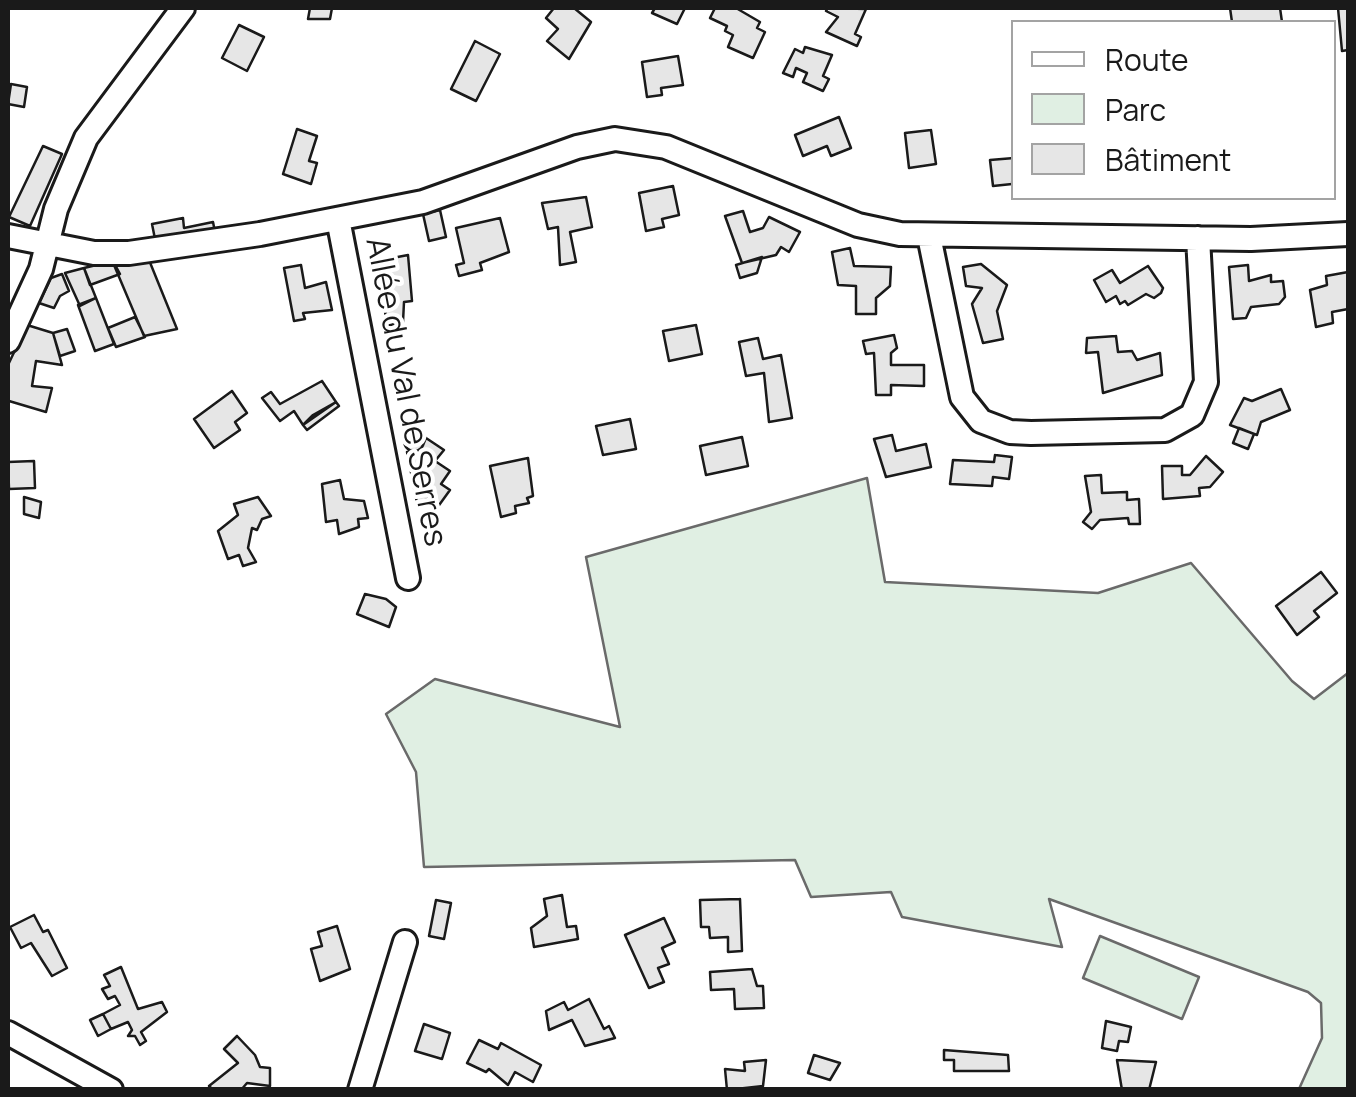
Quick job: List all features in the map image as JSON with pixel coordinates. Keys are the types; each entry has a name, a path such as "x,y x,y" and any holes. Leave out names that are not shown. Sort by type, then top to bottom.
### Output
{"street":[{"path":"8,342 51,243 56,210 86,138 183,8"},
{"path":"8,236 94,253 129,254 423,202 577,147 615,140 666,148 858,225 929,236 1198,238 1348,234"},
{"name":"Allée du Val de Serres","path":"338,219 408,578"},
{"path":"929,236 962,397 982,421 1010,432 1165,430 1192,415 1206,382 1198,238"},
{"path":"360,1090 405,942"},
{"path":"8,1034 111,1090"}],"green space":[{"path":"867,478 885,582 1098,593 1191,563 1292,681 1314,699 1348,673 1348,1089 1299,1089 1322,1038 1321,1003 1308,992 1049,899 1062,947 902,917 891,892 811,897 795,860 424,867 416,772 386,714 435,679 620,727 586,557"},
{"path":"1100,936 1199,977 1182,1019 1083,978"}],"building":[{"path":"310,8 332,8 330,19 308,19"},
{"path":"554,8 574,8 591,22 569,59 547,41 558,29 546,18"},
{"path":"655,8 685,8 677,24 652,13"},
{"path":"715,8 736,8 760,22 757,28 765,32 753,58 728,47 733,35 725,31 727,26 710,18"},
{"path":"1230,8 1280,8 1282,20 1232,20"},
{"path":"1338,8 1348,8 1348,50 1342,51"},
{"path":"866,9 855,34 861,37 857,46 826,32 838,17 826,11"},
{"path":"239,25 264,37 247,71 222,58"},
{"path":"475,41 500,54 476,101 451,89"},
{"path":"805,47 832,55 823,76 829,79 823,91 803,82 807,73 796,68 793,77 783,73 795,49 803,53"},
{"path":"678,56 683,85 661,88 662,95 647,97 642,62"},
{"path":"11,84 27,87 24,107 8,104"},
{"path":"839,117 851,148 831,156 827,146 803,156 795,135"},
{"path":"297,129 317,136 309,161 317,163 311,184 283,174"},
{"path":"931,130 936,164 909,168 905,133"},
{"path":"43,146 62,154 30,226 9,217"},
{"path":"1011,158 1011,184 993,186 990,160"},
{"path":"673,186 679,215 662,219 664,227 646,231 639,193"},
{"path":"586,197 592,227 570,232 576,262 560,265 558,227 548,229 542,203"},
{"path":"440,210 446,237 429,241 423,214"},
{"path":"743,211 750,232 763,228 769,217 800,232 789,252 781,247 776,255 742,263 725,216"},
{"path":"183,218 184,228 213,222 215,232 156,244 152,224"},
{"path":"500,218 509,252 480,263 482,270 459,276 456,265 464,263 456,228"},
{"path":"850,248 854,266 891,267 890,286 876,298 876,314 856,314 856,286 838,285 832,252"},
{"path":"408,255 412,301 404,302 403,322 386,326 382,260"},
{"path":"762,257 757,273 740,278 736,265"},
{"path":"149,260 177,329 144,336 114,265"},
{"path":"113,261 120,274 90,285 84,268"},
{"path":"981,264 1007,285 997,311 1003,339 983,343 972,304 982,288 966,286 963,267"},
{"path":"301,265 305,288 326,282 332,310 303,313 305,319 294,321 284,268"},
{"path":"1248,265 1249,281 1271,275 1271,282 1283,281 1285,297 1279,304 1251,307 1246,318 1233,319 1229,267"},
{"path":"1148,266 1163,288 1161,293 1154,298 1146,294 1128,305 1125,301 1120,304 1116,296 1106,302 1094,280 1112,270 1120,283"},
{"path":"84,268 96,298 80,306 65,273"},
{"path":"1348,272 1348,309 1332,312 1333,323 1316,327 1310,290 1327,285 1326,276"},
{"path":"62,274 69,291 60,296 54,308 39,303 51,278"},
{"path":"96,298 114,344 95,351 78,305"},
{"path":"135,317 145,337 116,347 108,328"},
{"path":"27,325 53,333 62,365 36,361 32,386 52,388 46,412 9,401 8,404 8,365"},
{"path":"696,325 702,354 669,361 663,331"},
{"path":"67,329 75,351 60,356 53,333"},
{"path":"894,335 897,348 891,353 891,365 924,365 924,386 891,385 891,395 876,395 874,353 866,354 863,341"},
{"path":"1116,336 1118,352 1132,351 1137,360 1160,353 1162,375 1103,393 1098,352 1086,353 1087,338"},
{"path":"758,338 763,359 781,355 792,418 769,422 764,373 746,376 739,342"},
{"path":"322,381 336,402 303,425 294,411 280,421 262,398 271,392 280,404"},
{"path":"1281,389 1290,410 1261,422 1257,435 1230,425 1244,398 1252,401"},
{"path":"232,391 247,413 235,422 240,430 214,448 194,419"},
{"path":"336,402 339,406 307,430 303,425 313,415"},
{"path":"630,419 636,449 603,455 596,426"},
{"path":"1239,428 1254,434 1248,449 1233,443"},
{"path":"414,431 424,441 414,451 404,441"},
{"path":"892,435 896,451 926,444 931,467 886,477 874,439"},
{"path":"742,437 748,466 706,475 700,446"},
{"path":"426,438 444,450 435,461 450,471 441,484 450,490 437,508 428,499 417,503 407,452 420,452"},
{"path":"995,455 1012,457 1009,479 993,477 992,486 950,484 953,460 994,462"},
{"path":"1206,456 1223,472 1210,487 1199,488 1200,496 1163,499 1162,466 1182,466 1182,475 1190,475"},
{"path":"528,458 533,496 527,498 529,503 515,506 516,513 501,517 490,466"},
{"path":"34,461 35,488 9,489 8,462"},
{"path":"1101,475 1102,493 1127,492 1127,500 1139,499 1140,524 1129,524 1128,518 1100,520 1092,529 1083,522 1091,512 1085,476"},
{"path":"340,480 344,499 364,501 368,518 358,519 359,527 339,534 337,520 326,522 322,484"},
{"path":"24,497 41,502 39,518 24,514"},
{"path":"258,497 271,516 262,519 257,530 252,528 248,548 256,562 243,566 239,555 228,559 218,531 238,515 234,504"},
{"path":"1321,572 1337,593 1314,611 1319,617 1297,635 1276,606"},
{"path":"365,594 386,599 396,607 389,627 357,614"},
{"path":"562,895 567,927 576,926 578,939 534,947 531,928 547,916 544,899"},
{"path":"740,899 742,951 728,952 728,937 710,938 709,927 701,927 700,900"},
{"path":"436,900 451,903 444,939 429,936"},
{"path":"34,915 43,932 48,930 67,968 52,976 31,943 21,948 10,927"},
{"path":"664,918 675,942 662,948 669,964 658,968 664,982 649,988 625,935"},
{"path":"337,926 350,969 320,981 311,949 322,946 318,932"},
{"path":"121,967 138,1009 162,1002 167,1012 141,1032 146,1041 140,1045 135,1036 128,1036 132,1030 128,1022 111,1029 103,1014 120,1005 115,996 108,999 102,989 110,986 104,975"},
{"path":"752,969 757,986 763,986 764,1008 735,1009 734,989 711,990 710,972"},
{"path":"589,999 604,1029 609,1026 615,1038 585,1046 572,1020 549,1030 546,1011 564,1002 568,1010"},
{"path":"103,1014 111,1029 98,1036 90,1020"},
{"path":"1106,1021 1131,1027 1128,1042 1119,1041 1117,1051 1102,1048"},
{"path":"424,1024 450,1033 442,1059 415,1051"},
{"path":"237,1036 255,1055 260,1067 270,1068 270,1086 247,1083 241,1090 213,1090 209,1086 238,1063 224,1049"},
{"path":"479,1040 498,1049 501,1043 541,1065 533,1082 515,1072 508,1085 489,1069 486,1072 467,1063"},
{"path":"944,1050 1008,1055 1009,1071 954,1071 954,1060 944,1060"},
{"path":"814,1055 840,1063 830,1080 808,1073"},
{"path":"766,1060 763,1086 727,1090 725,1069 745,1071 744,1062"},
{"path":"1117,1060 1156,1062 1149,1090 1122,1090"}]}
